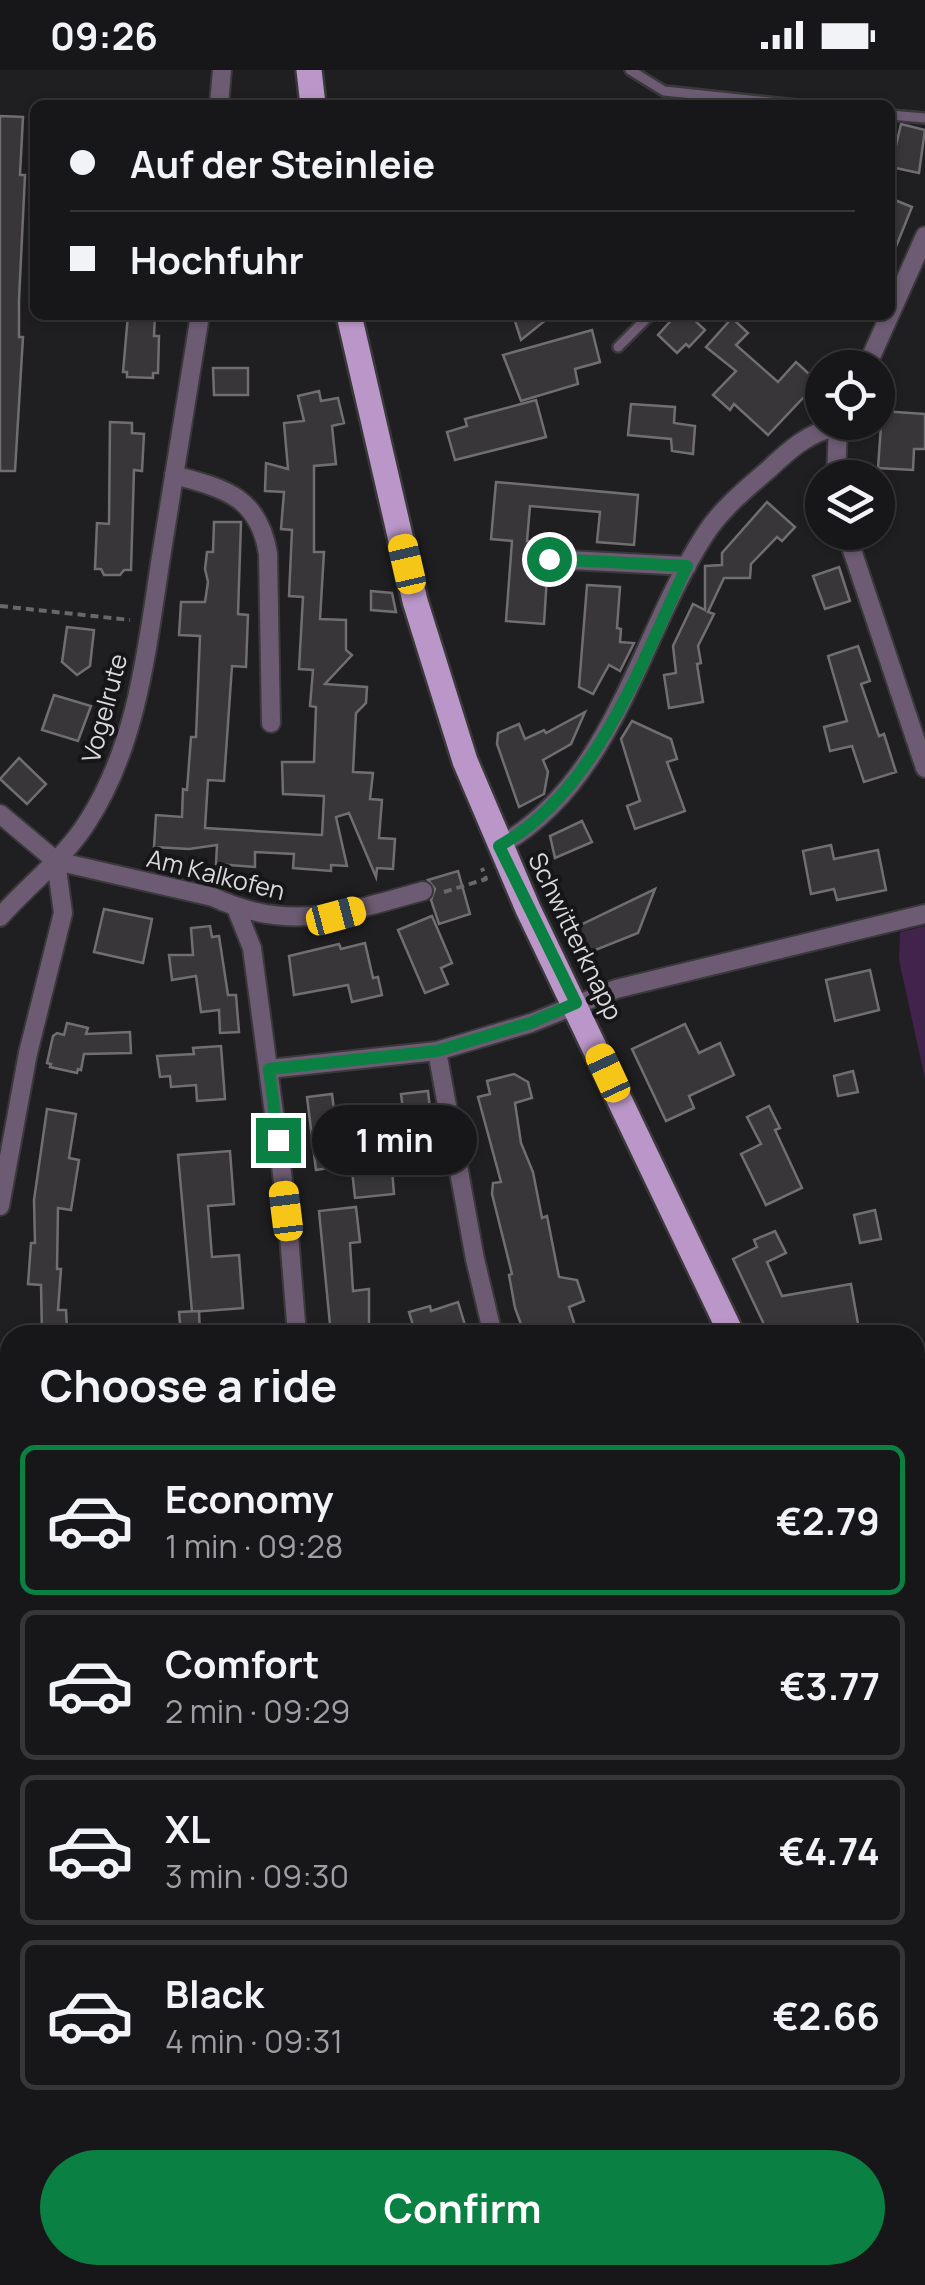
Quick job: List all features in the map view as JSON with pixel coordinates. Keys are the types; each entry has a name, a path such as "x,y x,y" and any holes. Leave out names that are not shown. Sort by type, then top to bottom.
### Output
{"main road":[{"path":"309,70 312,100"},
{"name":"Schwitterknapp","path":"350,320 420,617 465,761 499,846 727,1325"}],"street":[{"path":"220,100 222,70"},
{"path":"898,282 925,236"},
{"name":"Vogelrute","path":"0,917 87,824 120,757 151,622 199,320"},
{"path":"873,350 884,320"},
{"path":"499,846 555,803 599,742 705,534 725,508 805,437"},
{"path":"174,475 208,484 238,499 256,514 264,529 268,554 271,723"},
{"path":"852,550 925,768"},
{"path":"549,559 687,566"},
{"path":"0,814 56,861 62,913 28,1054 0,1206"},
{"name":"Am Kalkofen","path":"56,861 213,897 267,916 336,916 423,892"},
{"path":"236,908 252,948 297,1325"},
{"path":"269,1069 437,1051 530,1023 616,989 925,914"},
{"path":"437,1051 491,1325"}],"lane":[{"path":"630,70 664,91 750,100"},
{"path":"895,115 925,118"},
{"path":"618,346 645,320"}],"path":[{"path":"0,606 151,622"},
{"path":"423,892 427,897 486,879 478,857 499,846"}],"shaded area":[{"path":"925,926 925,1079 899,960 900,932"}],"building":[{"path":"0,116 23,117 20,175 25,175 19,337 23,337 15,471 0,471"},
{"path":"901,124 925,130 919,173 895,168"},
{"path":"895,200 912,207 895,249"},
{"path":"128,320 155,320 154,336 159,336 158,373 153,373 153,378 127,377 127,372 123,372"},
{"path":"515,320 546,320 521,340"},
{"path":"672,320 694,320 705,330 677,353 658,335"},
{"path":"730,320 748,333 736,345 778,382 796,362 805,370 805,396 768,435 734,404 730,410 713,395 736,371 706,347"},
{"path":"592,330 600,362 575,369 578,384 521,401 503,355"},
{"path":"213,368 248,368 248,395 214,395"},
{"path":"319,391 321,401 338,398 344,423 332,426 336,464 314,466 314,552 324,552 320,619 346,620 346,650 352,655 325,684 367,687 366,703 356,713 353,772 373,773 370,799 382,800 379,838 395,839 393,869 377,868 376,877 349,813 336,817 347,866 331,865 331,871 293,868 294,854 255,852 255,867 216,864 217,845 189,849 154,847 156,815 182,817 183,789 187,790 191,737 196,737 200,636 179,635 181,602 205,602 205,569 207,552 213,552 214,522 241,522 238,614 248,615 246,667 232,666 224,781 208,780 205,828 322,835 324,796 283,794 282,762 314,762 316,707 310,706 313,670 299,669 303,597 289,596 292,530 281,529 284,492 265,491 266,463 288,469 284,423 304,421 298,396"},
{"path":"536,400 546,437 455,460 447,432 467,426 465,419"},
{"path":"631,404 675,407 674,423 695,426 693,454 672,451 671,439 628,435"},
{"path":"895,412 925,414 925,449 914,449 913,470 895,469 895,460 879,460 880,440 895,440"},
{"path":"110,422 132,423 132,433 144,434 142,471 134,470 131,570 120,575 104,575 101,569 95,569 97,523 109,524"},
{"path":"496,482 638,495 634,545 597,542 600,512 530,506 527,541 538,542 533,574 547,576 544,624 506,621 512,541 491,539"},
{"path":"767,502 795,527 782,541 777,537 751,564 750,578 724,578 708,612 714,614 698,646 703,702 669,708 664,675 676,673 673,646 693,604 705,610 705,566 722,565 722,553"},
{"path":"839,567 850,601 825,609 813,576"},
{"path":"587,585 620,587 620,642 634,643 620,671 609,665 593,694 579,687"},
{"path":"371,591 392,593 396,612 371,610"},
{"path":"67,627 94,630 90,666 77,675 62,662"},
{"path":"858,646 870,681 861,684 896,772 864,782 852,746 830,751 824,727 847,721 828,656"},
{"path":"54,695 91,706 78,741 42,730"},
{"path":"585,712 571,744 543,760 548,772 544,794 519,807 497,744 498,733 519,724 525,739 544,730 546,733"},
{"path":"632,721 671,739 677,759 667,762 685,811 635,829 627,806 640,801 621,739"},
{"path":"19,758 46,784 27,804 0,779"},
{"path":"582,821 592,842 555,858 550,836"},
{"path":"831,845 834,859 878,850 886,890 837,900 834,889 811,894 803,851"},
{"path":"458,871 470,914 439,924 431,900 435,889 428,880"},
{"path":"655,889 638,933 588,953 576,927"},
{"path":"104,909 152,919 143,963 94,952"},
{"path":"432,916 452,963 441,968 448,984 425,993 398,930"},
{"path":"210,926 212,937 219,936 228,995 236,995 239,1032 220,1033 219,1010 201,1012 196,976 172,980 169,955 193,955 191,928"},
{"path":"365,943 373,978 378,977 382,995 352,1002 348,985 294,995 289,956 339,944 341,949"},
{"path":"870,970 879,1010 835,1021 826,980"},
{"path":"67,1023 88,1028 86,1034 130,1032 131,1053 84,1054 77,1073 50,1067 47,1063 53,1036 64,1035"},
{"path":"685,1024 699,1053 720,1043 734,1075 689,1096 694,1108 666,1121 632,1049"},
{"path":"221,1046 225,1099 197,1101 196,1085 171,1087 170,1076 160,1077 157,1056 194,1054 193,1048"},
{"path":"853,1071 858,1092 838,1096 834,1076"},
{"path":"514,1074 528,1082 532,1098 515,1103 521,1143 533,1172 542,1218 547,1216 559,1277 577,1280 584,1301 569,1307 575,1325 521,1325 515,1308 509,1275 512,1274 492,1194 493,1183 501,1182 478,1097 490,1094 487,1081"},
{"path":"428,1091 436,1163 398,1168 394,1135 406,1134 401,1094"},
{"path":"332,1094 341,1166 316,1170 307,1097"},
{"path":"769,1106 780,1128 775,1130 802,1188 766,1205 741,1154 761,1144 747,1117"},
{"path":"47,1109 76,1114 69,1158 79,1160 71,1210 58,1208 58,1310 66,1310 67,1325 42,1325 41,1285 28,1284 31,1243 35,1243 34,1200"},
{"path":"230,1151 234,1204 208,1206 212,1257 239,1255 243,1308 192,1312 178,1155"},
{"path":"391,1157 394,1194 355,1198 351,1161"},
{"path":"356,1207 360,1242 350,1243 353,1291 369,1289 369,1325 330,1325 319,1211"},
{"path":"875,1210 881,1239 860,1243 854,1215"},
{"path":"775,1231 786,1253 767,1262 782,1296 851,1284 858,1325 764,1325 733,1259 757,1247 754,1240"},
{"path":"458,1302 465,1325 413,1325 409,1312 430,1306 431,1311"},
{"path":"199,1311 200,1325 180,1325 179,1312"}],"route":[{"path":"278,1140 269,1069 437,1051 530,1023 576,1003 499,846 533,823 570,786 635,676 687,566 549,559"}]}
